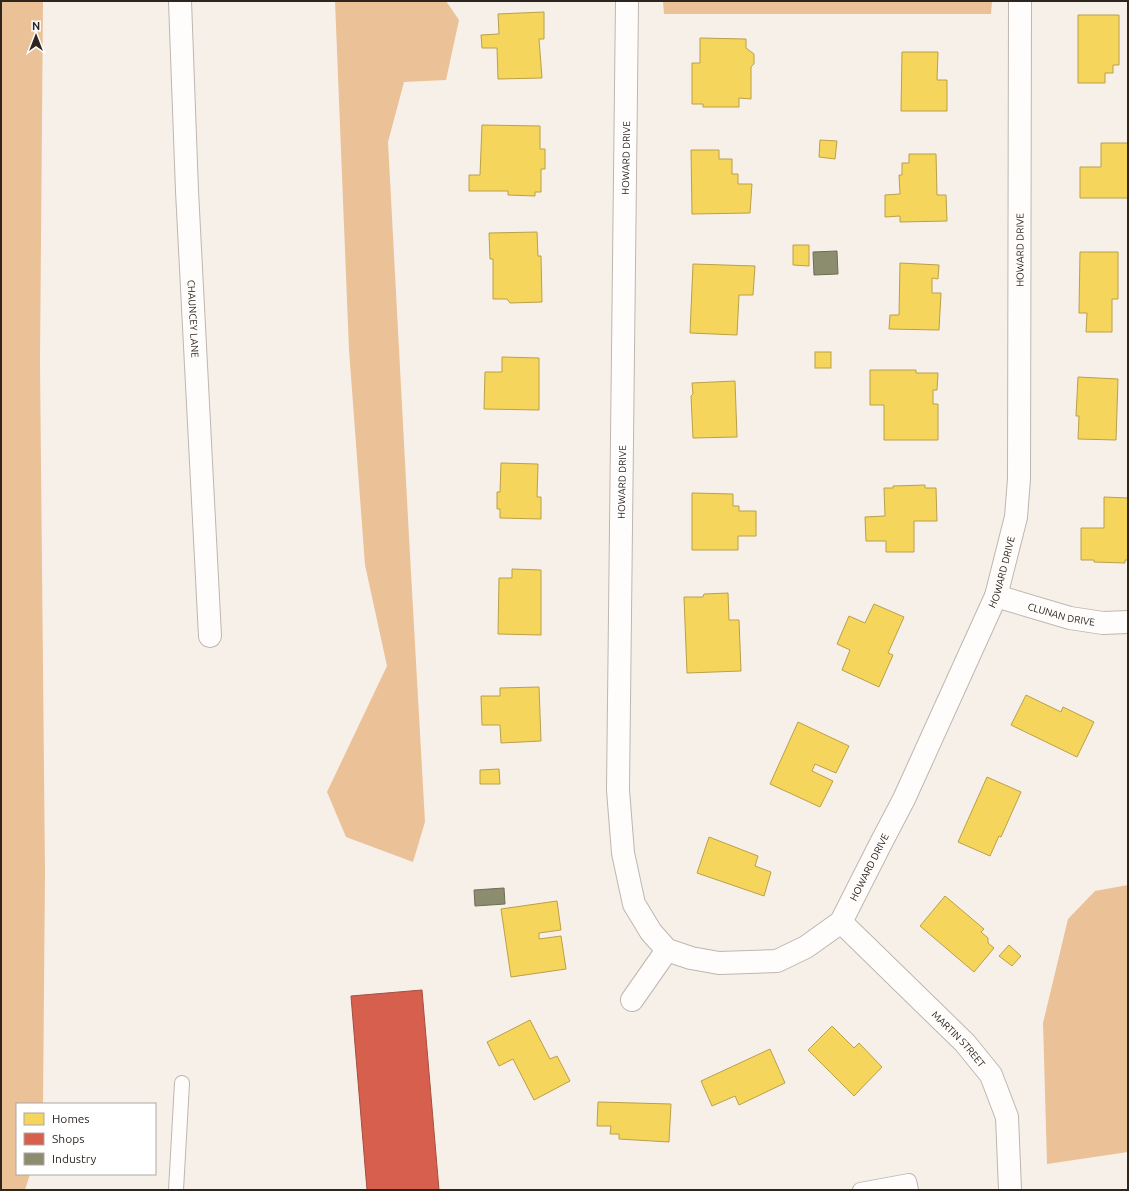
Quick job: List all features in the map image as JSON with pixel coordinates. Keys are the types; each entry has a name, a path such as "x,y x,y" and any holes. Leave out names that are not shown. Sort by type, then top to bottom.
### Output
{"street":[{"name":"CHAUNCEY LANE","path":"180,1 187,191 210,636"},
{"name":"HOWARD DRIVE","path":"627,1 618,790 623,853 634,904 651,932 667,950 691,958 719,963 777,961 806,947 841,922 904,799 996,596 1016,517 1019,480 1020,1"},
{"name":"CLUNAN DRIVE","path":"996,596 1070,618 1103,623 1128,622"},
{"name":"MARTIN STREET","path":"841,922 965,1043 991,1075 1007,1117 1010,1190"},
{"path":"632,1000 667,950"}],"lane":[{"path":"176,1190 182,1083"},
{"path":"860,1190 910,1181 911,1190"}],"shaded area":[{"path":"1,1 43,1 40,362 45,872 43,1103 16,1103 16,1175 30,1175 25,1190 1,1190"},
{"path":"335,1 446,1 459,20 446,80 404,82 388,142 425,822 413,862 346,837 327,792 387,666 365,565 349,350"},
{"path":"663,1 992,1 991,14 664,14"},
{"path":"1128,885 1128,1152 1047,1164 1043,1023 1068,919 1095,891"}],"building: Homes":[{"path":"544,12 544,39 539,39 542,78 498,79 497,48 482,48 481,35 499,34 498,14"},
{"path":"1078,15 1119,15 1119,65 1113,65 1113,73 1105,73 1105,83 1078,83"},
{"path":"700,38 746,39 746,48 754,54 754,64 751,67 751,99 739,98 739,107 703,107 703,104 692,104 692,63 700,63"},
{"path":"902,52 938,52 937,80 947,80 947,111 901,111"},
{"path":"482,125 540,126 540,149 545,149 545,169 541,169 541,192 535,192 535,196 508,195 508,191 469,191 469,175 480,175"},
{"path":"820,140 837,141 835,159 819,157"},
{"path":"1101,143 1128,143 1128,198 1080,198 1080,167 1101,167"},
{"path":"691,150 719,150 719,159 732,159 732,174 738,174 738,184 752,184 750,213 692,214"},
{"path":"909,154 936,154 937,195 946,195 947,221 900,222 900,216 885,217 885,195 900,194 899,175 902,175 902,163 909,163"},
{"path":"537,232 538,256 541,256 542,302 510,303 507,299 493,299 493,259 490,259 489,233"},
{"path":"793,245 809,245 809,266 793,265"},
{"path":"1080,252 1118,252 1118,299 1112,299 1112,332 1086,332 1087,313 1079,313"},
{"path":"900,263 939,265 938,279 932,278 932,293 941,293 939,330 889,329 890,315 899,315"},
{"path":"693,264 755,266 753,295 739,295 737,335 690,333"},
{"path":"815,352 831,352 831,368 815,368"},
{"path":"502,357 539,358 539,410 484,409 485,372 502,372"},
{"path":"870,370 916,370 916,373 938,373 937,390 933,390 933,404 938,404 938,440 884,440 884,405 870,405"},
{"path":"1078,377 1118,379 1116,440 1078,439 1079,416 1076,416"},
{"path":"735,381 737,437 693,438 691,396 693,394 692,383"},
{"path":"501,463 538,464 537,497 541,497 541,519 500,518 500,509 497,509 497,492 500,492"},
{"path":"925,485 925,488 936,488 937,521 914,521 914,552 886,552 886,541 866,541 865,517 885,516 884,488 893,488 893,486"},
{"path":"692,493 733,494 733,506 739,506 739,511 756,511 756,536 738,536 738,550 692,550"},
{"path":"1104,497 1128,498 1128,560 1125,560 1125,563 1081,560 1081,528 1104,528"},
{"path":"512,569 541,570 541,635 498,634 499,578 512,578"},
{"path":"728,593 729,620 739,620 741,671 687,673 684,597 703,597 704,594"},
{"path":"874,604 904,617 888,653 893,655 879,687 842,670 850,650 837,644 849,616 865,623"},
{"path":"539,687 541,741 501,743 500,725 482,725 481,696 500,696 500,688"},
{"path":"1026,695 1061,712 1063,707 1094,722 1077,757 1011,725"},
{"path":"798,722 849,746 836,773 815,764 812,771 833,781 820,807 770,784"},
{"path":"499,769 500,784 480,784 480,770"},
{"path":"987,777 1021,792 1001,837 999,836 990,856 958,842"},
{"path":"709,837 758,856 755,866 771,872 764,896 697,873"},
{"path":"945,896 984,929 981,932 988,938 988,943 994,948 974,972 920,926"},
{"path":"557,901 561,930 539,933 539,939 561,936 566,969 511,977 501,909"},
{"path":"1009,945 1021,956 1012,966 999,956"},
{"path":"530,1020 550,1059 557,1056 570,1081 534,1100 513,1059 499,1066 487,1042"},
{"path":"832,1026 854,1048 859,1043 882,1067 854,1096 808,1050"},
{"path":"770,1049 785,1083 739,1105 735,1096 712,1106 701,1081"},
{"path":"598,1102 671,1104 669,1142 619,1139 619,1134 610,1134 611,1126 597,1126"}],"building: Shops":[{"path":"422,990 439,1190 367,1190 351,996"}],"building: Industry":[{"path":"837,251 838,274 814,275 813,252"},
{"path":"504,888 505,904 475,906 474,890"}]}
